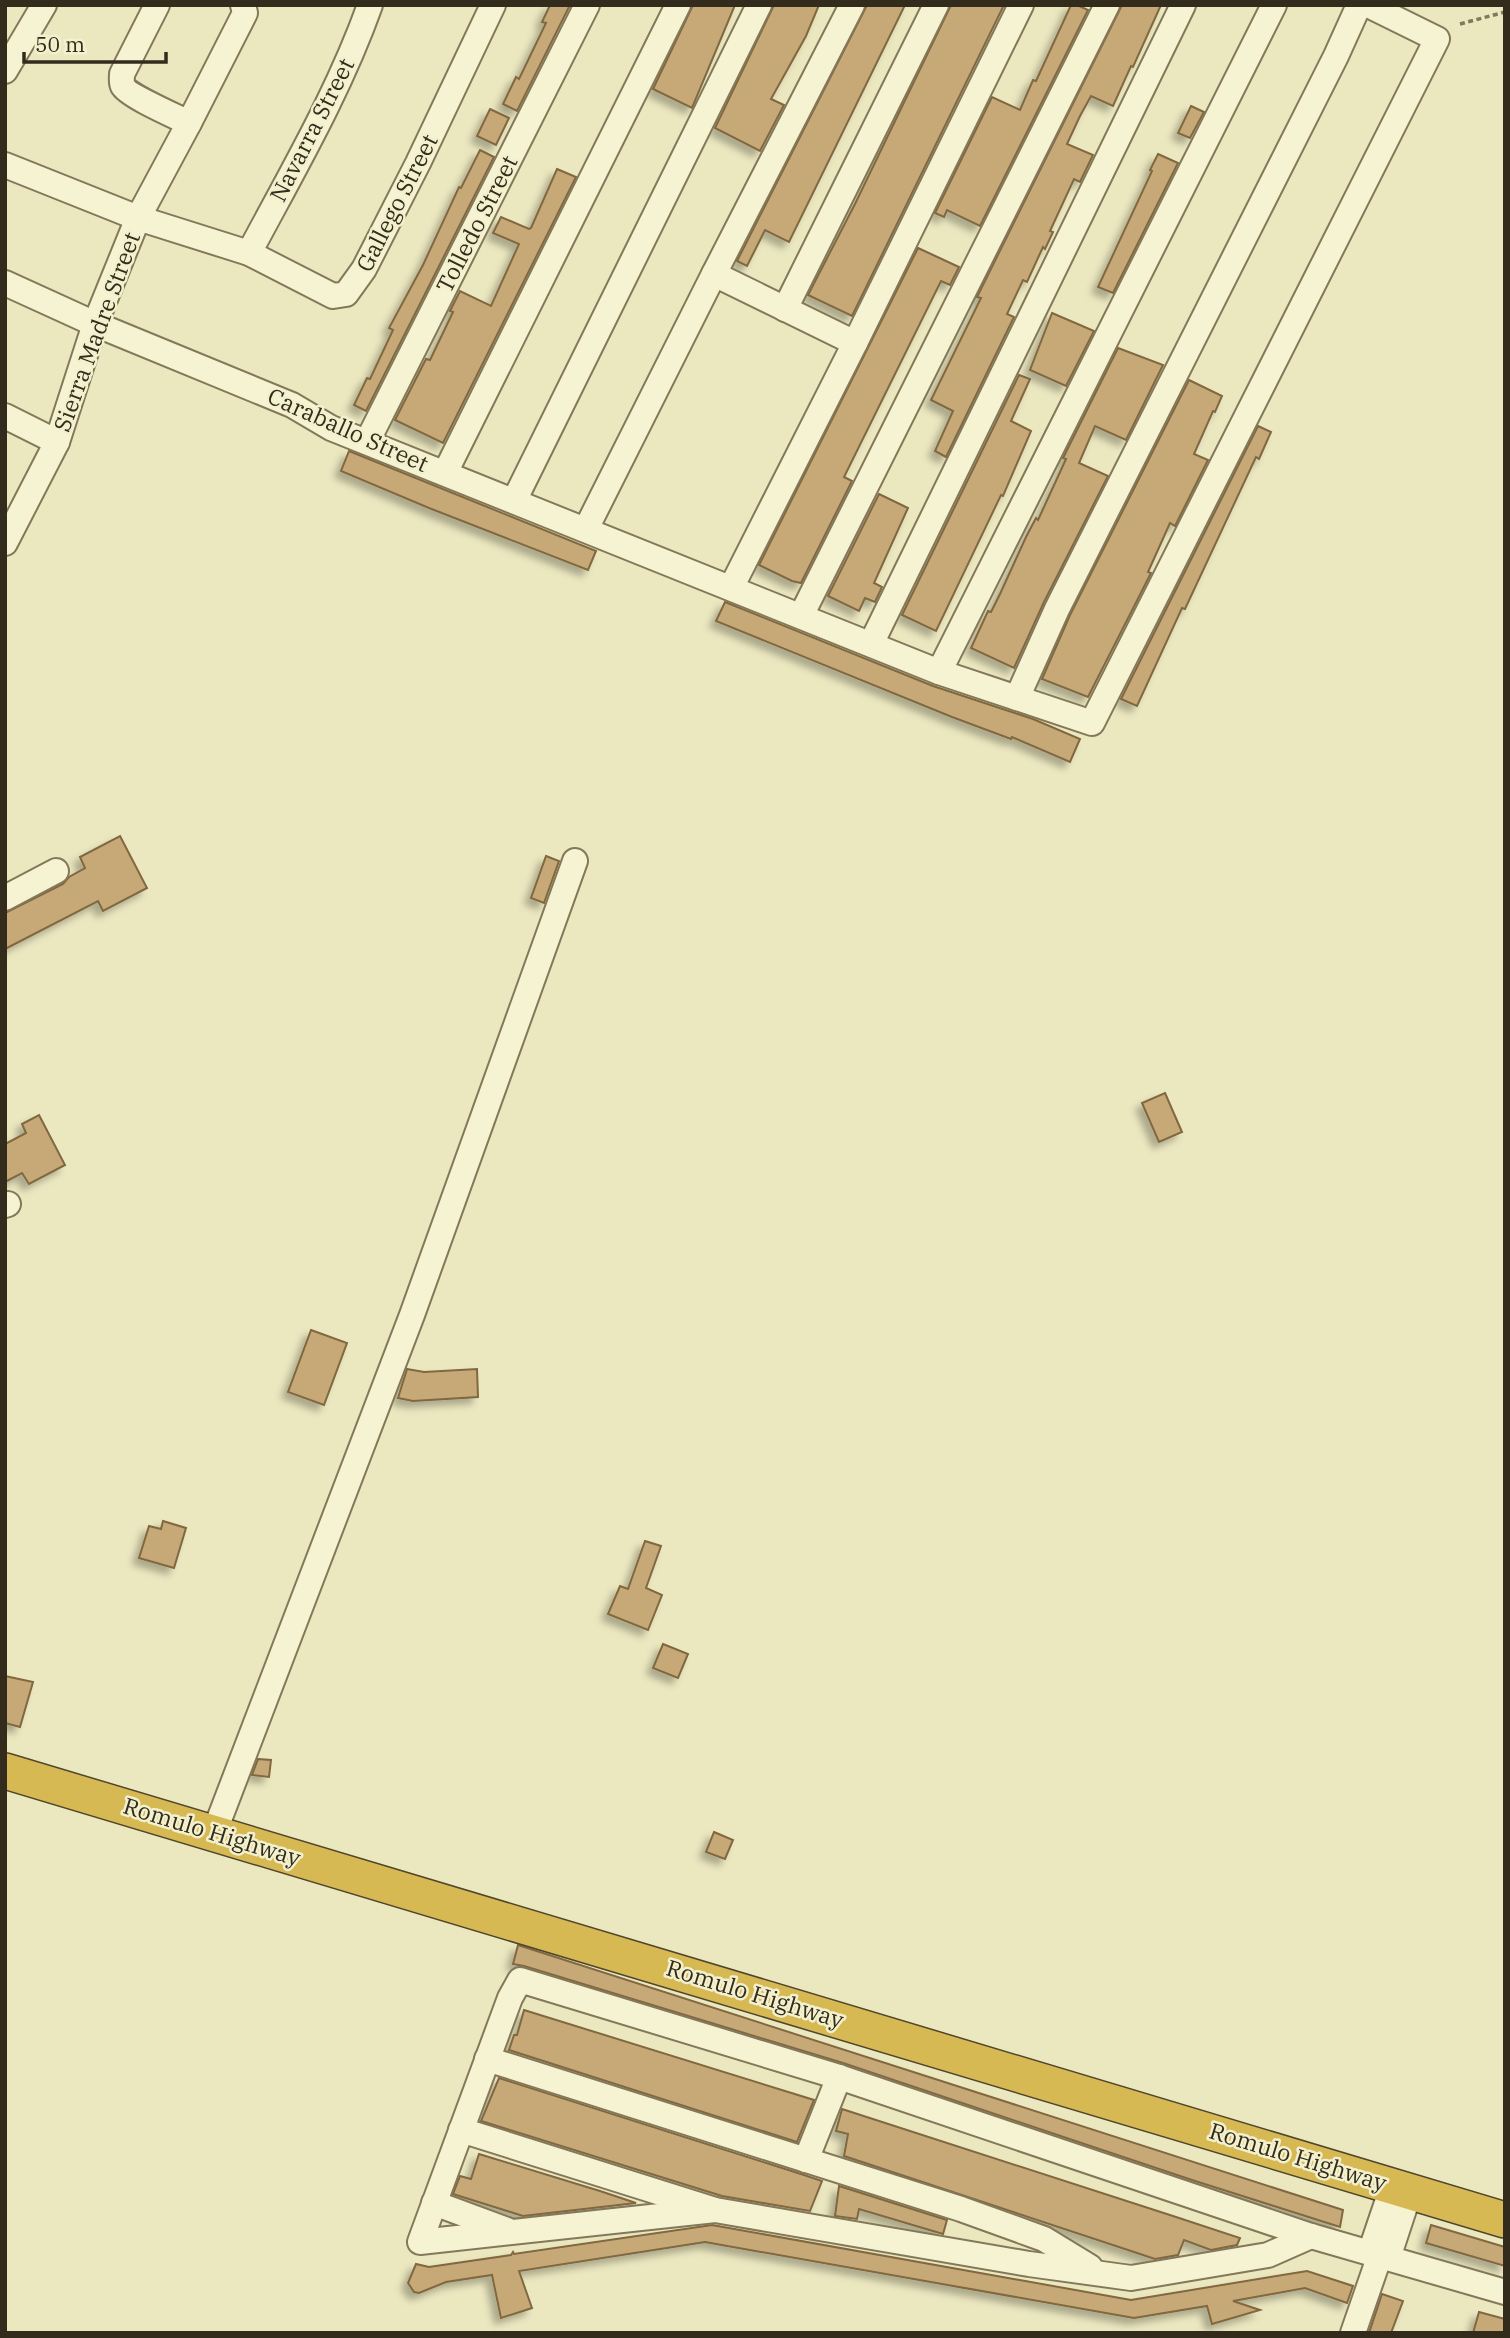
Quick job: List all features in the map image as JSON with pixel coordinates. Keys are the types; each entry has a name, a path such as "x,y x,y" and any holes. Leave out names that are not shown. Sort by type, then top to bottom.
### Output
{"highway":[{"name":"Romulo Highway","path":"6,1773 1505,2220"}],"street":[{"path":"5,71 44,5"},
{"path":"157,5 122,79 124,88 189,123"},
{"name":"Sierra Madre Street","path":"6,541 57,442 95,324 138,218 245,13 243,5"},
{"name":"Navarra Street","path":"248,253 317,124 360,34 370,5"},
{"name":"Tolledo Street","path":"367,442 587,5"},
{"path":"445,473 678,5"},
{"path":"514,501 759,5"},
{"path":"586,529 713,274 852,5"},
{"path":"785,309 936,5"},
{"path":"731,588 1021,5"},
{"path":"801,616 1107,5"},
{"path":"871,644 1184,5"},
{"path":"939,672 1274,5"},
{"path":"1017,698 1057,609 1336,56 1359,5"},
{"name":"Caraballo Street","path":"5,283 95,324 279,400 331,428 939,672 1092,723 1437,39 1368,5"},
{"name":"Gallego Street","path":"5,165 138,218 248,253 333,296 346,294 352,289 418,163 486,8"},
{"path":"713,274 855,343"},
{"path":"5,416 57,442"},
{"path":"214,1833 412,1315 575,862"},
{"path":"5,898 56,871"},
{"path":"715,2210 420,2242 510,1998 520,1980 839,2077 1311,2236 1505,2292"},
{"path":"487,2059 961,2209 1044,2239 1099,2272"},
{"path":"806,2160 839,2077"},
{"path":"461,2130 715,2210 1029,2264 1131,2278 1268,2255 1311,2236"},
{"path":"1353,2333 1402,2188"},
{"path":"435,2203 511,2231"}],"path":[{"path":"1460,24 1505,12"}],"building":[{"path":"550,5 570,5 517,111 503,104 516,77 519,79 546,23 542,22"},
{"path":"693,5 735,5 692,108 653,89"},
{"path":"774,5 819,5 806,36 771,99 784,105 760,151 715,128"},
{"path":"867,5 905,5 789,242 765,230 747,266 737,261"},
{"path":"951,5 1004,5 852,316 808,295"},
{"path":"1071,5 1088,10 980,226 947,210 944,217 935,213 992,97 1020,110"},
{"path":"1122,5 1161,5 1113,106 1091,96 1080,116 1067,144 1093,155 1080,182 1074,179 1050,231 1053,232 1045,249 1043,247 1027,282 1023,280 1007,314 1014,317 946,457 935,451 953,411 931,400 981,298 977,297"},
{"path":"1191,106 1204,112 1190,138 1178,133"},
{"path":"490,109 509,118 496,145 477,136"},
{"path":"480,150 494,157 366,411 354,405 367,378 370,379 393,330 389,328"},
{"path":"1158,154 1178,163 1113,293 1098,287"},
{"path":"557,169 576,177 443,443 395,420 426,359 430,360 460,291 491,306 519,244 493,233 501,217 531,228"},
{"path":"918,248 959,267 950,285 941,281 844,477 852,481 801,583 792,581 759,565"},
{"path":"1052,313 1094,331 1066,386 1030,370"},
{"path":"1118,348 1163,365 1126,440 1095,426 1079,463 1108,476 1014,668 971,648 1036,518 1038,520 1066,459 1063,458"},
{"path":"1019,375 1030,379 1011,421 1031,431 1003,496 1001,495 936,631 902,615"},
{"path":"1189,380 1222,396 1194,454 1208,460 1175,526 1170,523 1148,572 1151,573 1088,697 1042,679 1070,615"},
{"path":"1258,426 1271,432 1259,459 1256,457 1185,609 1182,608 1137,706 1121,699"},
{"path":"349,451 596,551 588,570 341,471"},
{"path":"879,494 908,508 874,583 882,587 875,602 865,598 859,611 828,596"},
{"path":"725,602 933,686 1033,719 1080,739 1070,762 1012,737 1011,739 952,717 716,621"},
{"path":"120,836 147,888 103,911 98,901 5,949 5,913 63,884 69,877 85,868 80,857"},
{"path":"546,856 559,861 544,903 531,898"},
{"path":"1165,1093 1182,1132 1159,1142 1142,1103"},
{"path":"39,1115 65,1165 29,1184 22,1173 5,1182 5,1144 26,1133 22,1124"},
{"path":"311,1330 347,1343 324,1405 288,1392"},
{"path":"407,1369 424,1372 477,1369 478,1397 413,1401 398,1398"},
{"path":"163,1521 186,1528 174,1568 139,1558 149,1526 161,1529"},
{"path":"645,1541 661,1546 646,1588 662,1595 648,1630 608,1614 620,1586 628,1589"},
{"path":"663,1644 688,1654 678,1678 653,1668"},
{"path":"5,1676 33,1682 20,1727 5,1723"},
{"path":"258,1759 271,1760 269,1777 252,1775"},
{"path":"714,1832 733,1840 725,1859 706,1852"},
{"path":"518,1945 1343,2210 1340,2227 843,2063 513,1964"},
{"path":"524,2010 814,2100 797,2142 509,2050 514,2035 517,2035"},
{"path":"499,2078 822,2181 810,2211 722,2196 481,2121"},
{"path":"842,2109 1240,2238 1237,2245 1211,2250 1184,2240 1178,2255 1155,2259 844,2156 848,2134 836,2131"},
{"path":"479,2154 636,2203 523,2216 453,2194 460,2176 471,2179"},
{"path":"839,2186 947,2220 943,2234 859,2209 857,2219 835,2216"},
{"path":"712,2225 1131,2300 1307,2271 1353,2286 1347,2303 1305,2288 1233,2301 1260,2310 1212,2324 1207,2306 1134,2318 705,2242 519,2271 532,2308 501,2318 492,2275 446,2282 419,2293 414,2292 408,2283 416,2264 429,2267 511,2255 513,2252 514,2254"},
{"path":"1431,2225 1505,2247 1505,2266 1426,2243"},
{"path":"1382,2294 1403,2301 1391,2333 1369,2333"},
{"path":"1479,2312 1505,2319 1505,2333 1473,2333"}]}
